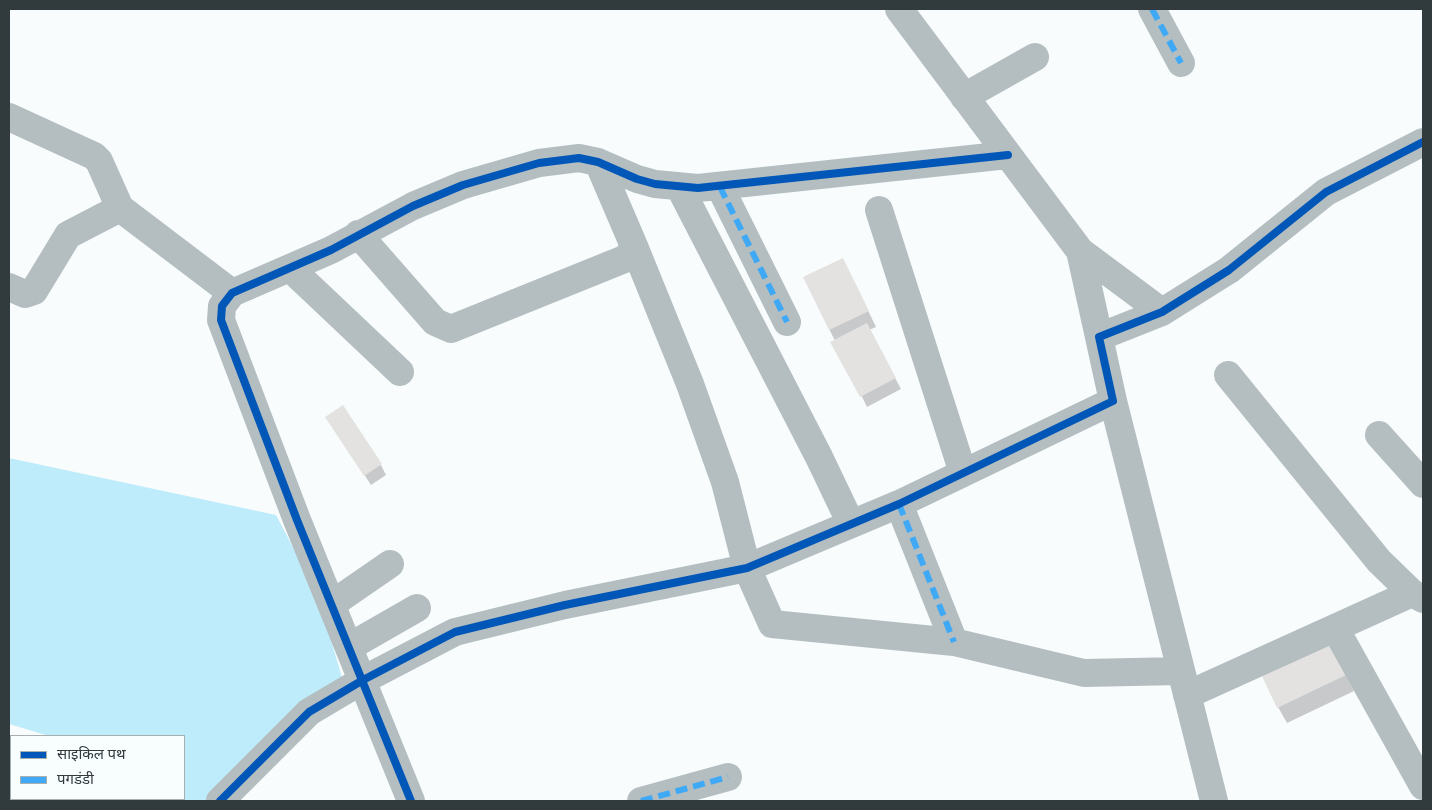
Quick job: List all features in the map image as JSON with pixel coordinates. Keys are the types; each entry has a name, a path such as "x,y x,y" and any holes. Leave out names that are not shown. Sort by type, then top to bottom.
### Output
{"street":[{"path":"899,9 1080,251 1162,312"},
{"path":"1152,9 1181,63"},
{"path":"964,97 1035,57"},
{"path":"9,117 94,156 99,161 120,208 232,293"},
{"path":"1099,337 1162,312 1229,270 1326,192 1423,142"},
{"path":"411,801 297,520 222,320 222,306 232,293 291,269 413,206 463,185 502,172 539,163 579,158 598,162 637,179 655,184 720,187 1008,155"},
{"path":"598,162 690,384 725,482 747,568 772,624 954,642 1084,673 1184,683 1417,596 1378,561 1228,376"},
{"path":"679,186 819,456 851,524"},
{"path":"720,187 787,322"},
{"path":"9,287 25,294 34,291 68,236 120,208"},
{"path":"879,210 963,473"},
{"path":"358,234 435,322 451,329 627,258 634,246"},
{"path":"1080,251 1087,292 1113,402 1214,801"},
{"path":"291,269 400,372"},
{"path":"220,801 309,712 363,680 455,632 565,605 747,568 899,504 1113,402"},
{"path":"1379,435 1423,484"},
{"path":"899,504 954,642"},
{"path":"332,604 390,564"},
{"path":"350,647 417,608"},
{"path":"1335,628 1423,786"},
{"path":"641,801 728,777"}],"shaded area":[{"path":"9,458 276,515 317,593 349,701 205,801 154,800 185,800 185,735 46,735 9,724"}],"building":[{"path":"843,258 869,311 829,330 803,277"},
{"path":"867,323 896,378 860,397 830,342"},
{"path":"343,405 382,464 364,476 325,417"},
{"path":"1331,644 1346,675 1277,708 1262,676"}],"marked path":[{"path":"1152,9 1181,63"},
{"path":"720,187 787,322"},
{"path":"899,504 954,642"},
{"path":"641,801 728,777"}],"cycle path":[{"path":"220,801 309,712 363,680 455,632 565,605 747,568 899,504 1113,401 1099,337 1162,312 1229,270 1326,192 1423,142"},
{"path":"411,801 297,520 221,320 222,306 232,293 331,250 413,206 463,185 539,163 579,158 598,162 637,179 655,184 698,188 1008,155"}]}
